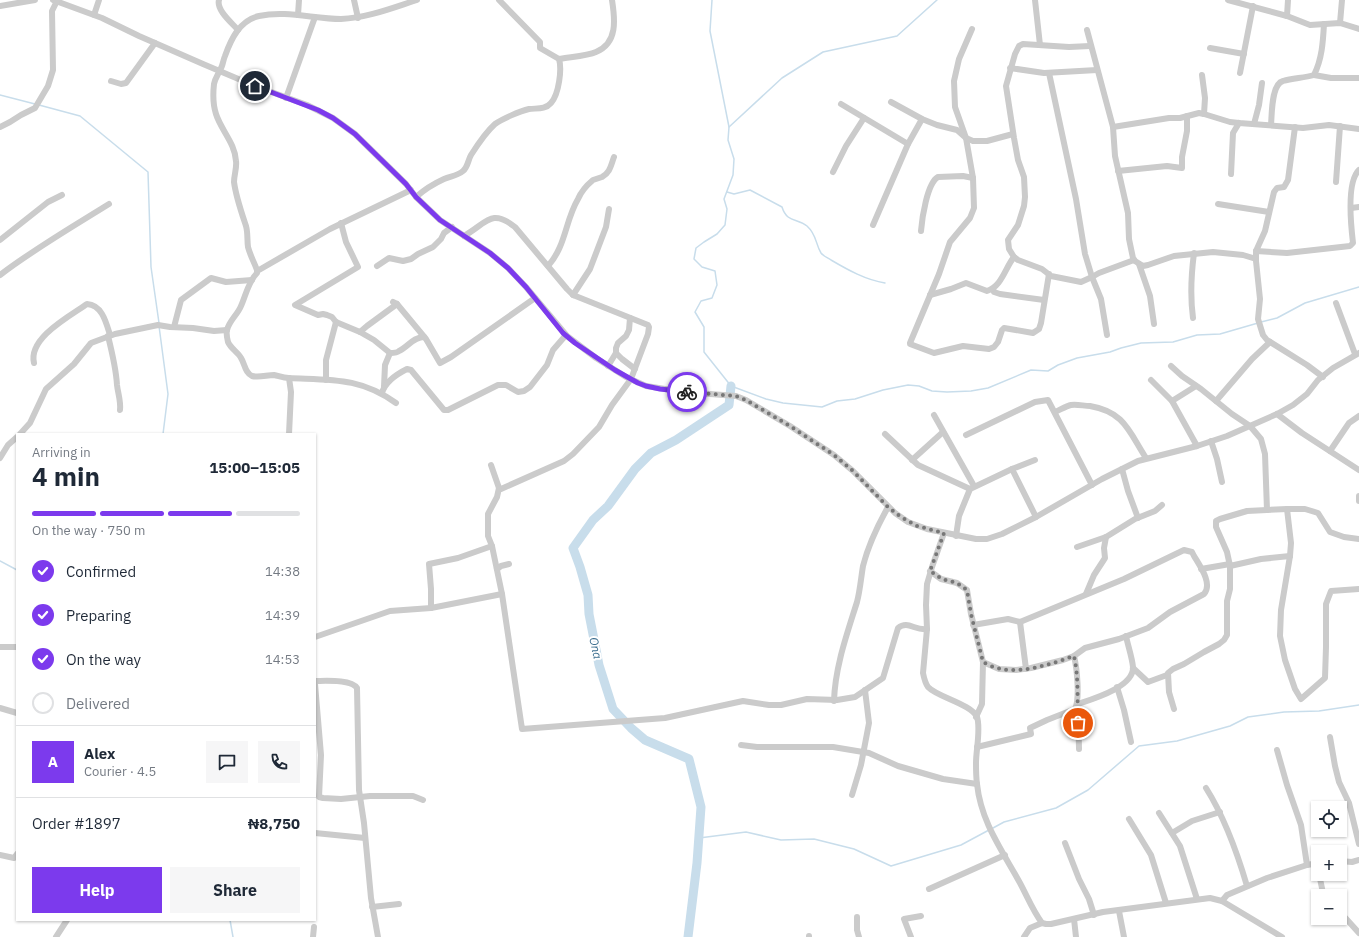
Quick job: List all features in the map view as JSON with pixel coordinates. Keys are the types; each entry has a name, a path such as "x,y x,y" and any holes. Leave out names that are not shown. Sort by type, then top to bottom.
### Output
{"street":[{"path":"0,6 35,0"},
{"path":"94,15 100,0"},
{"path":"298,15 299,0"},
{"path":"354,0 358,18"},
{"path":"396,403 383,390 361,384 345,381 285,378 274,375 253,376 248,373 242,360 228,342 227,330 241,307 257,270 248,245 246,227 235,190 235,155 218,120 214,107 214,86 215,79 238,30 247,21 260,16 298,15 339,19 358,18 417,0"},
{"path":"499,0 540,42 540,48 559,59 596,52 610,40 613,34 614,24 612,0"},
{"path":"1036,0 1040,45"},
{"path":"1228,0 1287,16 1310,25 1340,23 1359,29"},
{"path":"1287,16 1288,0"},
{"path":"1340,23 1342,0"},
{"path":"0,127 35,108 48,86 53,70 52,11 55,1 94,15 155,43 255,86 318,110 333,118 350,130 382,160 416,197 440,220 490,253 508,268 566,335 608,366 646,386 684,392 723,394 736,396 746,400 784,422 834,455 853,471 888,507 908,522 927,529 976,539 987,539 1002,534 1036,517 1122,469 1146,458 1197,446 1227,436 1277,414 1293,405 1307,394 1333,368 1357,353 1336,303"},
{"path":"217,1 221,11 238,30"},
{"path":"1240,73 1253,6"},
{"path":"286,98 315,17"},
{"path":"1314,75 1319,66 1323,48 1324,24"},
{"path":"972,29 959,59 954,81 955,107 966,138 973,178 975,200 973,212 970,218 950,242 910,344 934,354 963,346 989,349 993,348 998,342 1002,330 1006,328 1034,333 1039,328 1049,274"},
{"path":"1087,30 1090,46 1113,127 1115,156 1128,213 1129,239 1150,296 1154,324"},
{"path":"111,81 121,84 126,83 155,43"},
{"path":"1090,46 1069,47 1023,44 1019,46 1010,68 1006,86 1018,160 1024,177 1025,197 1024,206 1018,225 1008,240 1009,249 1014,257 1042,269 1056,277 1081,282 1099,273 1137,262 1143,266 1174,256 1194,253 1213,252 1256,258"},
{"path":"1210,48 1244,54"},
{"path":"416,197 426,188 457,175 464,170 471,154 486,133 494,125 528,109 544,108 551,103 556,95 561,66 559,59"},
{"path":"1010,68 1049,73 1097,70"},
{"path":"1049,73 1076,199 1085,254 1101,299 1107,335"},
{"path":"1202,75 1205,98 1204,114"},
{"path":"1271,125 1274,92 1280,81 1314,75 1331,78 1359,78"},
{"path":"1254,124 1259,105 1262,83"},
{"path":"891,102 936,125 958,130 966,138 973,141 987,141 1013,134"},
{"path":"841,104 908,144"},
{"path":"1113,127 1204,114 1239,123 1303,128 1329,125 1359,129"},
{"path":"1118,171 1167,166 1182,168 1182,157 1187,131 1187,116"},
{"path":"833,172 846,146 864,118"},
{"path":"873,225 908,144 922,119"},
{"path":"1231,174 1233,133 1239,123"},
{"path":"1336,182 1340,126"},
{"path":"1295,127 1288,180 1284,187 1277,188 1274,192 1265,231 1256,251 1260,299 1258,319 1263,335 1270,342 1307,364 1323,377"},
{"path":"548,266 554,259 563,242 577,200 593,180 604,176 610,169 614,157"},
{"path":"1256,251 1288,253 1350,246 1353,243 1350,200 1355,175 1359,170"},
{"path":"921,231 927,198 935,178 956,176 973,178"},
{"path":"257,270 341,223 411,190"},
{"path":"0,240 48,202 62,194"},
{"path":"0,276 22,259 109,204"},
{"path":"1218,204 1269,212"},
{"path":"1351,208 1359,207"},
{"path":"573,296 590,269 606,227 609,209"},
{"path":"464,236 492,217 506,220 515,227 573,296 648,325 649,327 648,334 631,379 612,405 599,427 564,462 522,481 501,489 499,488"},
{"path":"341,223 346,242 358,267 295,305 318,315 327,314 332,316 336,322 360,332 374,340 390,353 399,352 419,337 424,337"},
{"path":"377,266 389,258 403,261 411,259 432,247 441,239 444,233 452,227"},
{"path":"1193,318 1191,282 1194,253"},
{"path":"930,295 966,283 987,291 993,289 1014,257"},
{"path":"174,327 182,300 211,278 226,282 252,280"},
{"path":"993,289 994,292 1000,294 1044,300"},
{"path":"360,332 395,303 424,337 440,363 451,357 535,298"},
{"path":"34,363 34,353 38,343 46,333 87,304 93,304 100,309 109,335 121,404 120,410"},
{"path":"608,366 616,353 617,346 629,330 630,318"},
{"path":"326,380 326,360 333,328 336,322"},
{"path":"21,433 30,423 46,389 74,364 90,343 109,335 158,325 214,331 227,330"},
{"path":"383,390 398,374 407,369 411,370 441,408 448,410 498,385 506,385 518,392 524,391 530,387 547,365 553,350 566,335"},
{"path":"1216,401 1252,359 1270,342"},
{"path":"383,390 385,364 390,353"},
{"path":"616,353 635,368"},
{"path":"1171,366 1232,414 1250,426 1261,439 1264,447 1267,510"},
{"path":"289,378 291,392 289,433"},
{"path":"1151,380 1172,401 1197,446"},
{"path":"1172,401 1196,386"},
{"path":"966,435 1035,402 1048,400 1092,485"},
{"path":"1055,412 1072,404 1100,408 1113,414 1122,421 1146,458"},
{"path":"1277,414 1302,433 1359,470"},
{"path":"934,415 972,488"},
{"path":"1330,451 1349,423 1359,416"},
{"path":"912,460 944,432"},
{"path":"885,434 912,460 926,470 972,488"},
{"path":"0,458 8,445 16,438"},
{"path":"1211,441 1222,482"},
{"path":"956,536 959,516 972,488 1035,460"},
{"path":"491,465 499,488 497,497 488,514 488,536 492,546 502,594 522,729 665,718 743,701 768,705 781,705 807,700 834,701 855,696 881,680 884,676 898,628 907,624 919,629 927,629"},
{"path":"1012,469 1036,517"},
{"path":"1122,469 1138,518"},
{"path":"1359,496 1359,501"},
{"path":"1077,547 1106,537 1138,518 1155,511 1162,505"},
{"path":"834,701 834,686 859,594 863,566 880,522 888,507"},
{"path":"1287,509 1291,543 1286,585 1281,610 1280,636 1285,660 1295,689 1301,699 1325,678 1326,604 1331,591 1359,589"},
{"path":"1133,668 1148,682 1167,675 1170,671 1224,640 1227,635 1227,601 1230,589 1230,565 1227,552 1216,527 1216,521 1247,512 1287,509 1313,510 1321,516 1330,532 1344,537 1359,539"},
{"path":"944,533 930,571 927,584 927,629 923,673 928,686 932,690 971,711 976,717 978,723 976,762 977,784 982,813 992,835 1005,855 1042,923"},
{"path":"1086,594 1094,575 1105,558 1104,548 1106,537"},
{"path":"431,608 429,564 458,558 492,546"},
{"path":"973,626 1008,619 1020,622 1150,567 1181,551 1186,550 1192,552 1202,569 1208,587 1208,590 1204,594 1170,612 1148,628 1085,648 1074,656 1049,664 1016,670 999,669 983,662"},
{"path":"1202,569 1261,559 1290,556"},
{"path":"497,569 501,566 509,564"},
{"path":"930,571 942,579 957,583 967,590 973,626 983,662 982,704 976,717"},
{"path":"316,637 390,611 431,608 502,594"},
{"path":"1020,622 1026,668"},
{"path":"977,747 1030,734 1030,728 1075,709 1078,704 1109,693 1117,688 1131,676 1133,668 1126,636"},
{"path":"0,647 16,647"},
{"path":"1074,656 1078,671 1079,749"},
{"path":"1167,675 1169,692 1174,709"},
{"path":"316,684 334,681 352,683 357,688 358,764 372,907 378,937"},
{"path":"1117,688 1124,710 1131,742"},
{"path":"852,795 864,752 869,723 865,690"},
{"path":"316,696 321,755 319,797 341,798 413,796 423,800"},
{"path":"0,708 16,713"},
{"path":"1330,737 1335,766 1349,803 1359,844"},
{"path":"741,745 757,748 829,746 864,752 898,766 943,779 977,784"},
{"path":"1277,750 1301,825 1307,865"},
{"path":"1206,788 1220,812 1240,862 1247,886"},
{"path":"1172,833 1192,821 1220,812"},
{"path":"1159,813 1180,846 1197,899"},
{"path":"1129,819 1151,855 1166,904"},
{"path":"316,833 365,838"},
{"path":"1064,843 1089,899 1094,915"},
{"path":"0,855 16,858"},
{"path":"929,889 1005,855"},
{"path":"1347,862 1359,860"},
{"path":"1222,901 1227,895 1247,886 1311,864"},
{"path":"1024,937 1030,928 1042,923 1052,924 1094,915 1210,898 1222,901 1282,937"},
{"path":"372,907 399,904"},
{"path":"1119,911 1124,937"},
{"path":"911,937 904,919 921,916"},
{"path":"857,917 857,930 859,937"},
{"path":"1074,919 1076,937"},
{"path":"1347,919 1359,932"},
{"path":"56,937 66,921"},
{"path":"313,937 314,927"}],"waterway":[{"path":"712,0 710,31 729,127 728,140 734,159 733,175 724,199 727,209 725,225 717,234 696,248 694,259 702,267 715,271 717,285 712,298 701,301 695,312 704,327 704,352 731,386 766,399 783,403 822,407 837,401 855,399 883,390 908,385 919,386 932,391 971,391 988,388 1031,370 1048,371 1058,365 1077,358 1110,352 1141,343 1173,342 1197,335 1220,334 1258,323"},
{"path":"729,127 782,78 823,52 897,36 937,0"},
{"path":"0,95 35,104"},
{"path":"39,105 80,116 148,172 151,267 159,323"},
{"path":"727,192 734,194 750,190 782,207 789,218 807,226 810,229 823,255 857,274 871,280 885,283"},
{"path":"1261,322 1277,318 1305,303 1359,287"},
{"path":"159,326 168,394 163,433"},
{"name":"Ona","path":"688,937 697,863 701,807 689,759 645,740 613,709 599,665 589,614 588,595 573,548 593,520 608,506 635,469 651,453 676,440 729,405 731,386"},
{"path":"0,561 16,569"},
{"path":"993,828 1004,822 1056,808 1088,790 1139,746 1177,741 1230,726 1248,717 1284,712 1319,711 1359,705"},
{"path":"699,838 746,832 781,840 814,839 854,849 891,866 961,845 989,830"},
{"path":"230,921 233,937"}],"way so far":[{"path":"687,392 723,394 736,396 746,400 790,426 842,461 888,507 908,522 944,533 930,571 942,579 957,583 967,590 976,638 983,662 999,669 1016,670 1049,664 1074,656 1078,671 1078,723"}],"route":[{"path":"255,86 318,110 333,118 355,134 440,220 482,247 516,275 563,333 596,358 638,383 646,386 687,392"}]}
